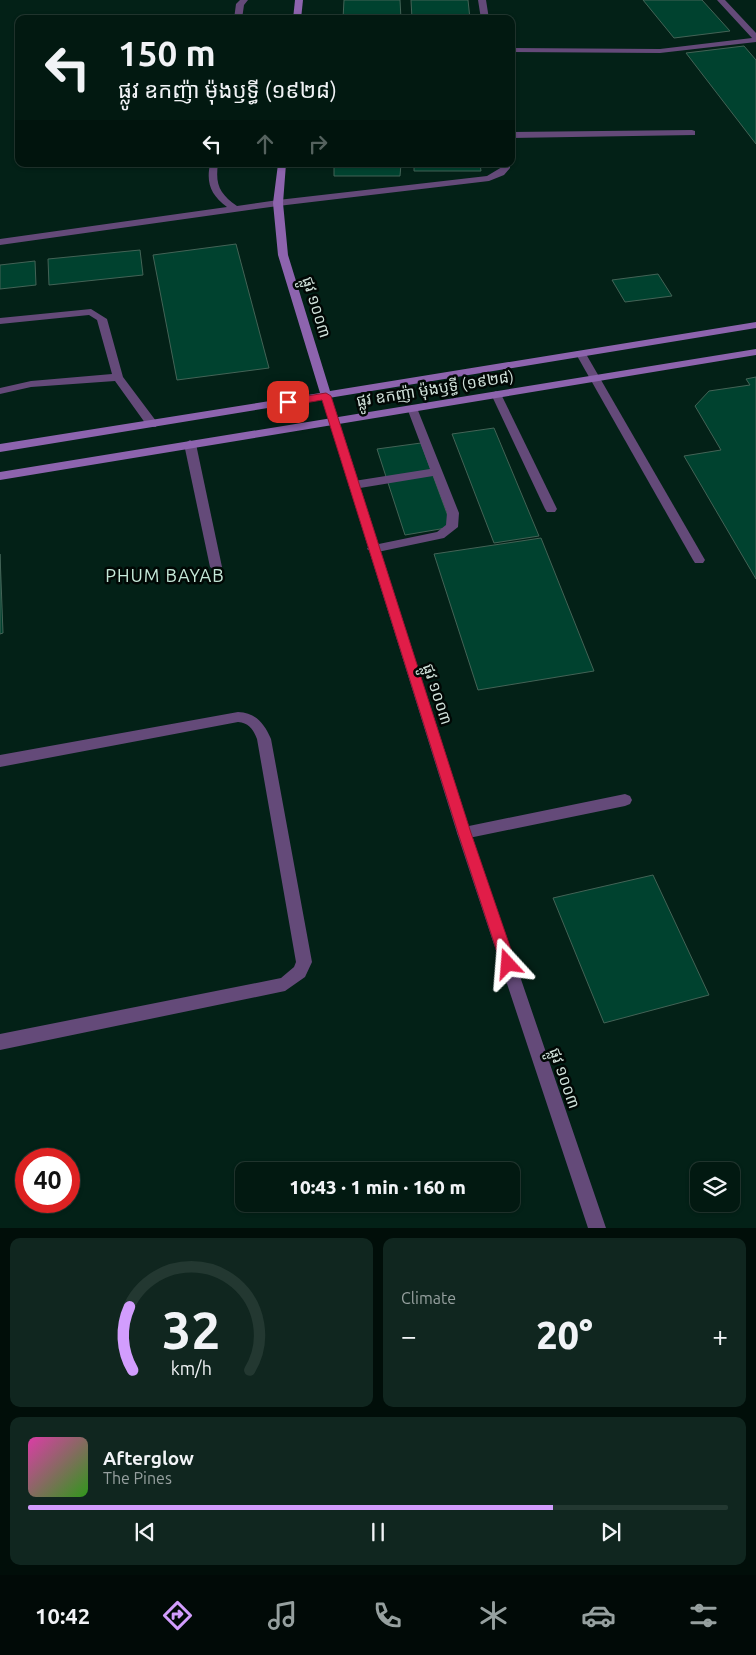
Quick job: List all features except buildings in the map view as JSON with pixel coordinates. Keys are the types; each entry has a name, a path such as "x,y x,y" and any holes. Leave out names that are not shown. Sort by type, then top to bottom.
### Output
{"main road":[{"path":"298,15 300,0"},
{"name":"ផ្លូវ ១០០៣","path":"282,167 278,203 282,255 326,396"},
{"name":"ផ្លូវ ឧកញ៉ា ម៉ុងឫទ្ធី (១៩២៨)","path":"0,448 756,325"},
{"name":"ផ្លូវ ឧកញ៉ា ម៉ុងឫទ្ធី (១៩២៨)","path":"0,476 756,352"}],"street":[{"path":"239,15 240,4 244,0"},
{"path":"482,0 484,15"},
{"path":"721,0 756,39"},
{"path":"515,50 660,51 756,39"},
{"path":"515,135 692,133"},
{"path":"213,167 211,180 216,194 235,209"},
{"path":"0,242 278,203 489,178 501,173 506,167"},
{"path":"0,321 91,312 102,318 118,377 152,424"},
{"path":"581,354 699,560"},
{"path":"0,391 31,384 118,377"},
{"path":"496,394 551,509"},
{"name":"ផ្លូវ ១០០៣","path":"326,396 464,833 597,1228"},
{"path":"373,549 440,535 452,527 453,512 412,408"},
{"path":"190,444 216,567"},
{"path":"354,485 437,472"},
{"path":"0,761 238,717 246,717 254,721 260,727 264,739 304,962 300,972 285,984 0,1042"},
{"path":"464,833 625,800"}],"district":[{"name":"PHUM BAYAB","path":"165,576"}],"route":[{"path":"288,402 326,396 464,833 508,964"}]}
